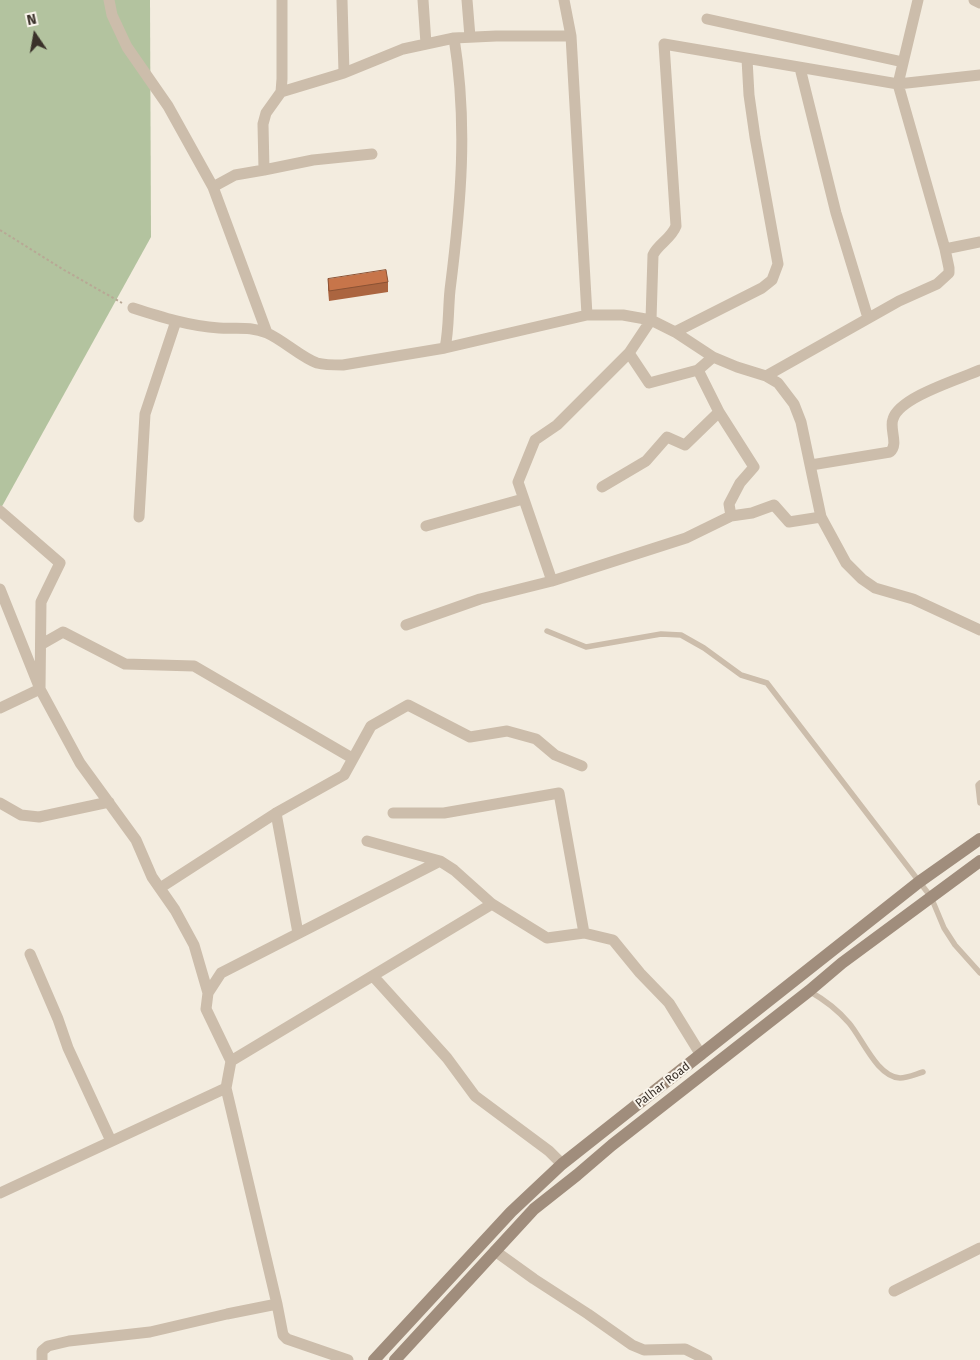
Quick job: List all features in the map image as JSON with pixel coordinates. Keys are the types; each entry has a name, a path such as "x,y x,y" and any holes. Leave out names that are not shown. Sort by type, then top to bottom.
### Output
{"main road":[{"name":"Palhar Road","path":"374,1360 511,1212 562,1164 920,882 980,839"},
{"name":"Palhar Road","path":"395,1360 534,1209 612,1145 810,991 842,963 980,861"}],"street":[{"path":"109,0 112,15 127,47 168,106 213,187 267,333"},
{"path":"264,170 263,124 266,113 281,92 282,0"},
{"path":"342,0 344,73"},
{"path":"423,0 426,44"},
{"path":"467,0 470,37"},
{"path":"564,0 571,36 587,315"},
{"path":"766,376 899,301 937,284 946,277 950,268 898,84 918,0"},
{"path":"974,0 980,4"},
{"path":"707,18 903,62"},
{"path":"281,92 344,73 404,49 454,38 571,36"},
{"path":"445,348 462,170 460,78 454,38"},
{"path":"552,581 518,482 535,440 557,425 629,353 652,320 652,255 673,232 676,226 664,44 898,84 980,75"},
{"path":"675,332 762,288 772,280 778,264 748,95 747,59"},
{"path":"800,68 836,213 868,318"},
{"path":"213,187 235,175 313,160 372,154"},
{"path":"945,249 980,242"},
{"path":"133,308 176,321 218,328 252,328 286,343 315,362 328,365 343,365 445,348 587,315 623,316 652,320 675,332 712,357 766,376 778,383 794,404 801,422 820,517 846,562 862,579 875,588 913,599 980,630"},
{"path":"139,517 145,414 176,321"},
{"path":"629,353 649,383 698,370 712,357"},
{"path":"698,370 719,412 754,467 740,483 729,504 731,516"},
{"path":"811,466 890,452 893,449 894,443 893,418 901,406 914,398 980,370"},
{"path":"602,487 646,461 667,437 685,445 719,412"},
{"path":"426,526 523,499"},
{"path":"406,625 480,598 552,581 686,538 731,516 752,513 774,505 789,522 820,517"},
{"path":"0,511 60,563 41,602 40,689"},
{"path":"0,591 40,689 80,762 136,840 152,876 175,910 194,944 208,993 206,1008 231,1061 226,1088 278,1304 283,1335 287,1339 348,1360"},
{"path":"42,644 63,632 125,664 194,666 352,758"},
{"path":"0,708 40,689"},
{"path":"160,888 276,813 344,774 370,726 408,705 470,737 507,731 536,739 555,755 582,766"},
{"path":"394,813 444,813 559,794 584,933"},
{"path":"0,803 21,815 39,817 109,802"},
{"path":"276,813 298,933"},
{"path":"367,841 440,860 492,904 547,938 584,933 613,940 640,973 669,1003 701,1055"},
{"path":"208,993 221,972 440,860"},
{"path":"231,1061 492,904"},
{"path":"30,954 58,1019 68,1048 111,1141"},
{"path":"373,976 447,1058 475,1096 549,1151 562,1164"},
{"path":"0,1192 226,1088"},
{"path":"894,1291 980,1248"},
{"path":"496,1251 534,1280 588,1314 632,1345 644,1350 685,1350 706,1360"},
{"path":"42,1360 42,1351 48,1346 69,1341 150,1332 278,1304"}],"lane":[{"path":"547,631 586,647 661,634 681,635 704,648 741,675 767,683 920,882 931,897 944,928 955,945 980,973"},
{"path":"980,783 978,785 978,793 980,802"},
{"path":"810,991 826,1001 850,1024 874,1061 887,1072 900,1078 923,1072"}],"path":[{"path":"0,230 72,274 133,308"}],"green space":[{"path":"0,0 150,0 151,237 0,510"}],"building":[{"path":"386,270 388,282 329,291 328,279"}]}
